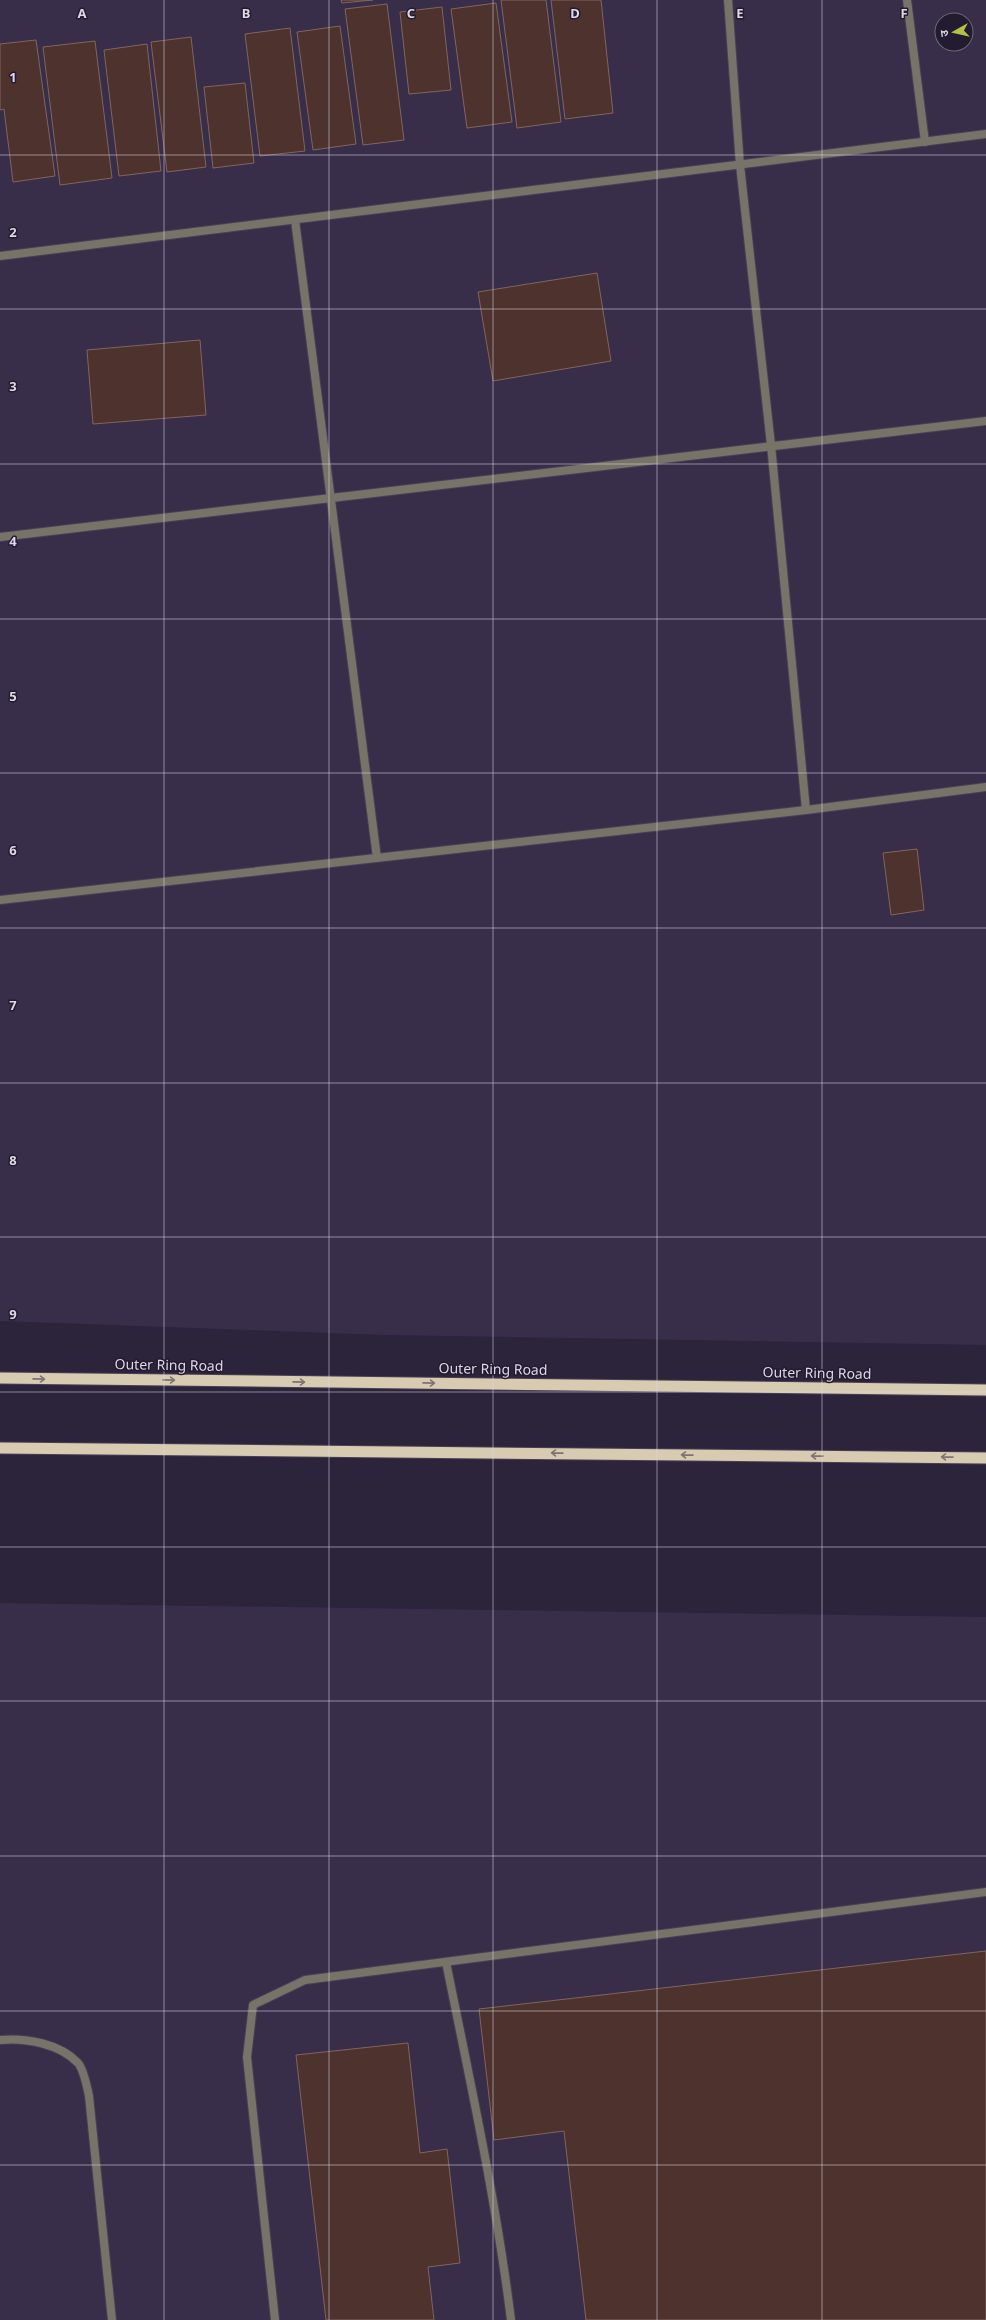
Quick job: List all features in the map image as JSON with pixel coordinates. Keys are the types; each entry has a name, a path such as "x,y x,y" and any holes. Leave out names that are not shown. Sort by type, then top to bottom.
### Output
{"highway":[{"name":"Outer Ring Road","path":"0,1378 986,1390"},
{"path":"0,1448 986,1458"}],"lane":[{"path":"728,0 740,165 771,445 806,810"},
{"path":"907,0 925,142"},
{"path":"0,256 986,134"},
{"path":"295,220 377,858"},
{"path":"0,537 771,445 986,421"},
{"path":"0,900 806,810 986,787"},
{"path":"275,2320 247,2057 254,2006 305,1980 986,1892"},
{"path":"446,1962 484,2147 501,2244 511,2320"},
{"path":"0,2040 19,2038 36,2042 61,2051 79,2064 89,2096 112,2320"}],"shaded area":[{"path":"0,0 986,0 986,1345 386,1335 0,1321"},
{"path":"0,1603 986,1617 986,2320 0,2320"}],"building":[{"path":"341,0 373,0 342,3"},
{"path":"501,0 546,0 561,122 517,128"},
{"path":"551,0 601,0 613,113 565,119"},
{"path":"496,3 512,122 467,128 451,9"},
{"path":"387,4 404,140 363,145 345,9"},
{"path":"442,7 451,90 409,94 400,12"},
{"path":"340,26 356,144 313,150 297,32"},
{"path":"290,28 305,151 260,156 245,34"},
{"path":"191,37 206,167 167,172 151,42"},
{"path":"36,40 55,176 13,182 4,109 0,110 0,44"},
{"path":"95,41 112,178 60,185 43,47"},
{"path":"147,44 161,171 119,176 104,50"},
{"path":"245,83 254,163 213,168 204,87"},
{"path":"597,273 611,361 493,381 478,292"},
{"path":"200,340 206,415 93,424 87,350"},
{"path":"917,849 924,910 891,915 883,853"},
{"path":"986,1951 986,2320 586,2320 564,2131 494,2140 479,2009"},
{"path":"408,2043 420,2153 447,2149 460,2263 428,2267 434,2320 326,2320 296,2055"}]}
